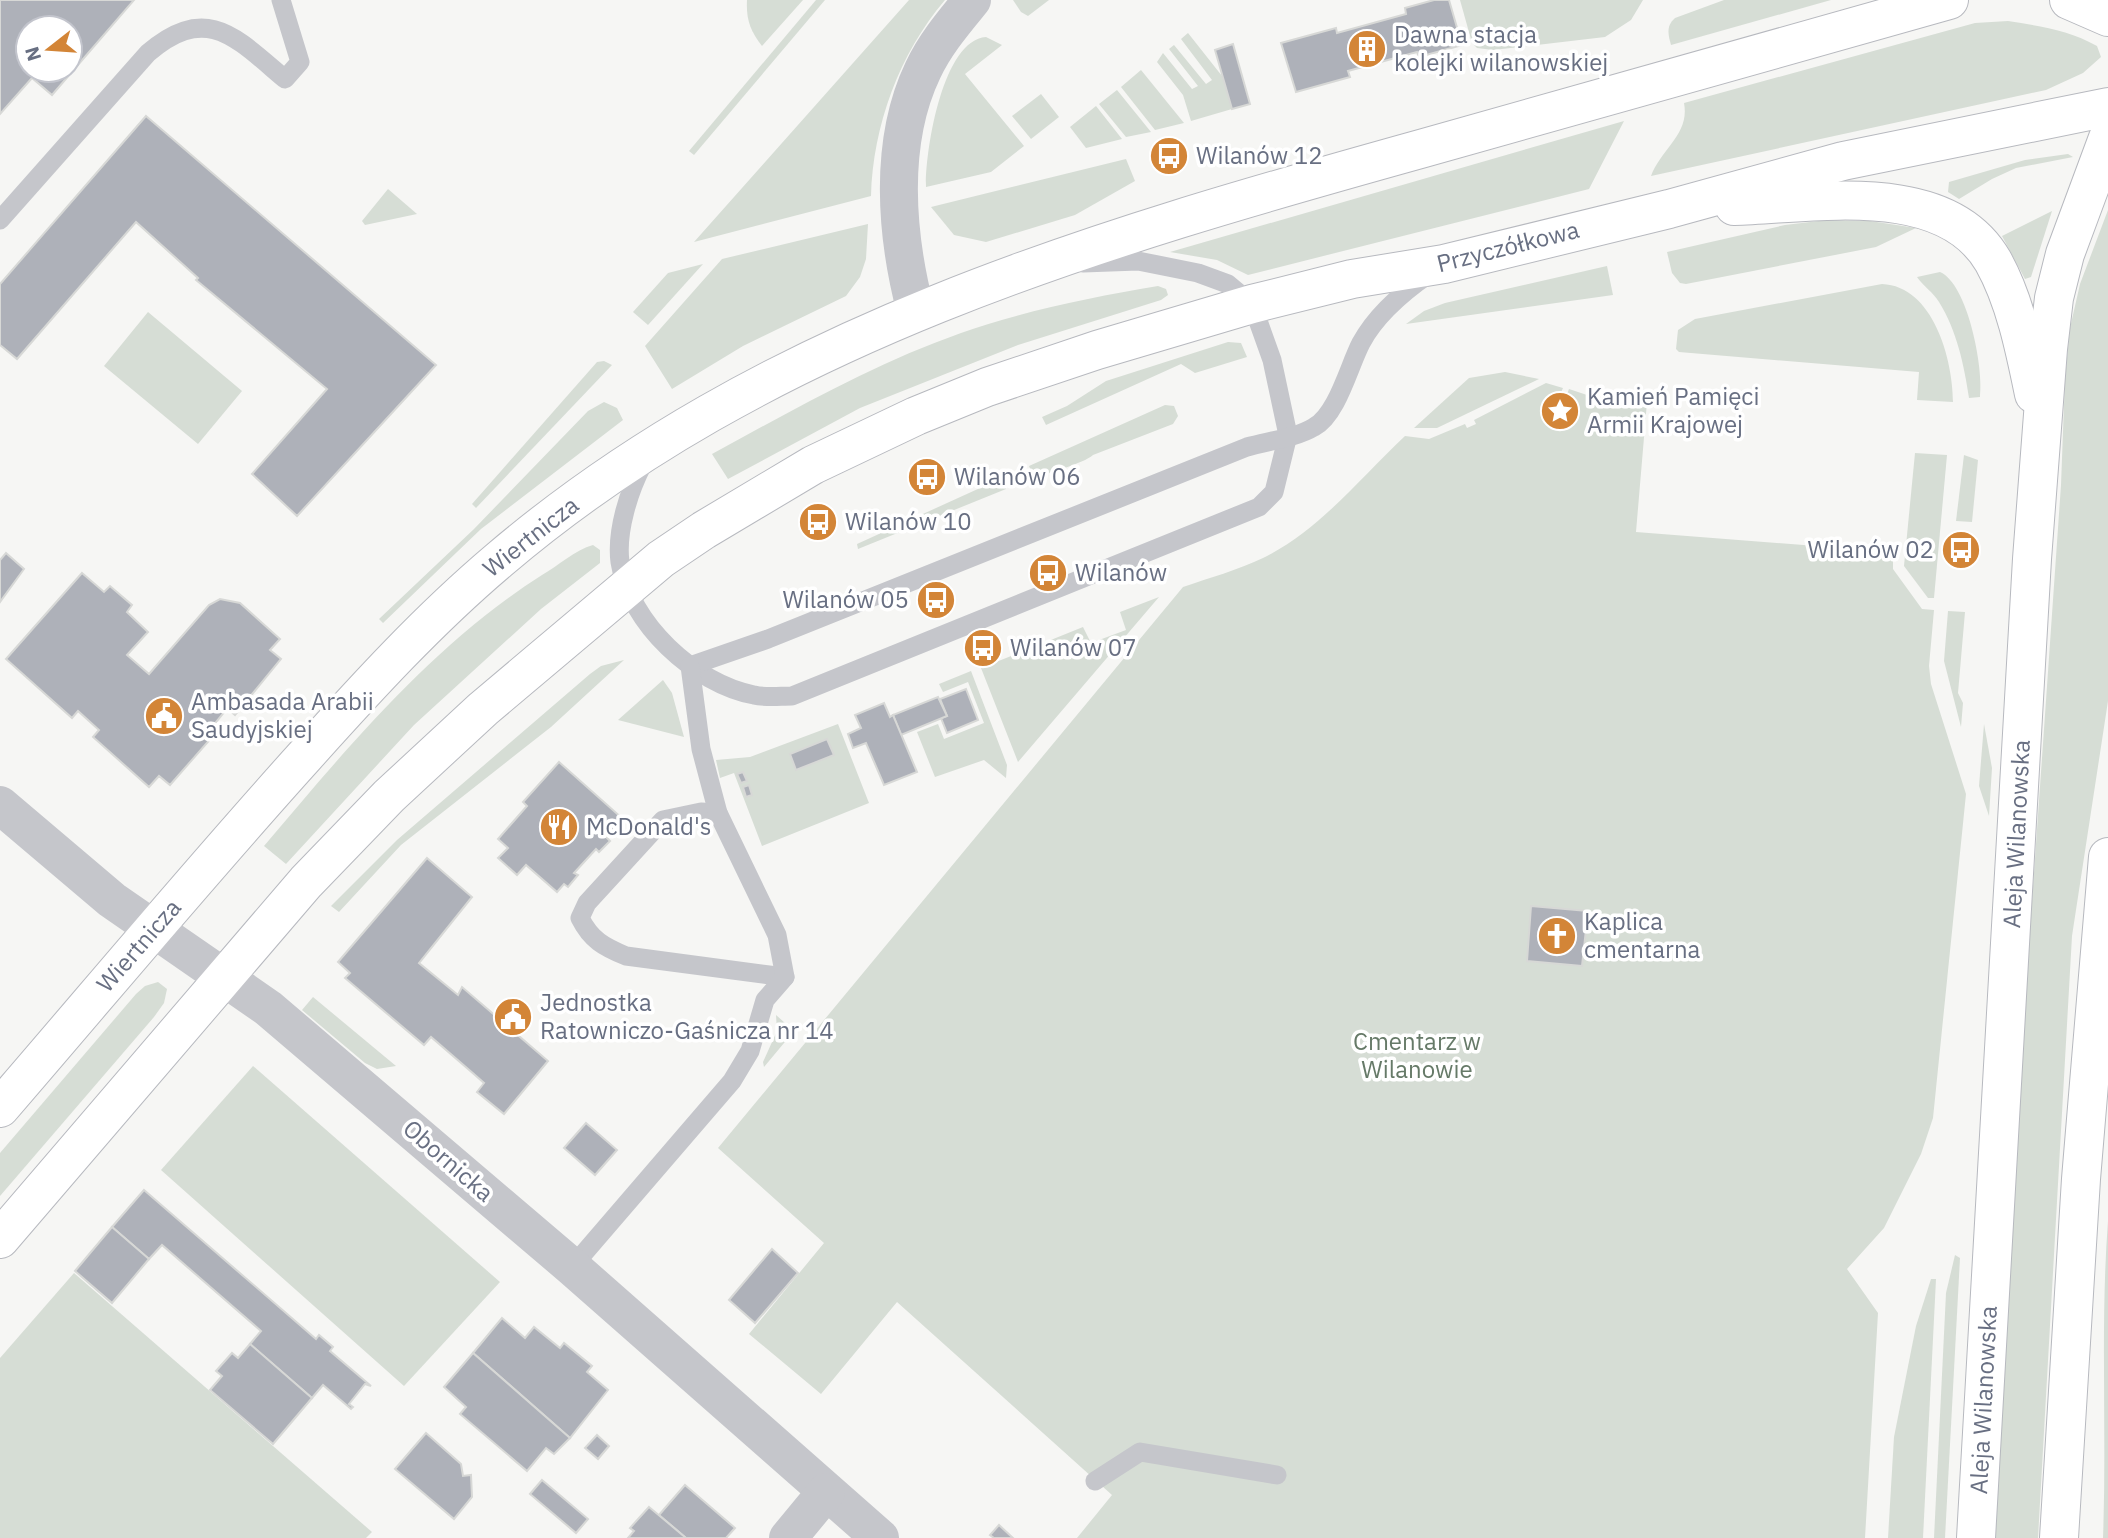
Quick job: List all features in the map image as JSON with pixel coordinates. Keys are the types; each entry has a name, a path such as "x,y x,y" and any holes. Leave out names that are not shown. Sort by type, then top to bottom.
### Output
{"main road":[{"path":"916,312 1162,221 1949,0"},
{"path":"2069,0 2108,17"},
{"name":"Przyczółkowa","path":"627,587 662,559 731,513 813,465 916,416 1052,364 1252,304 1352,279 1444,264 1669,209 1843,161 2108,107"},
{"name":"Aleja Wilanowska","path":"1976,1538 2042,432 2054,298 2065,254 2108,138"},
{"path":"1669,209 1854,202 1925,208 1949,218 1972,235 1992,259 2006,288 2028,366 2042,432"},
{"name":"Wiertnicza","path":"0,1108 254,812 404,646 500,559 560,512 652,448 746,391 916,312"},
{"path":"0,1239 306,882 389,796 483,709 627,587"},
{"path":"2059,1538 2081,1179 2108,857"}],"street":[{"path":"916,312 902,240 901,151 908,114 922,71 945,32 972,0"},
{"name":"Obornicka","path":"0,805 112,900 268,1008 572,1267 880,1538"},
{"path":"788,1538 826,1492"}],"lane":[{"path":"0,220 148,54 172,34 202,26 221,33 285,79 300,62 281,0"},
{"path":"652,448 631,487 622,534 620,561 627,587 638,609 690,666 723,685 756,696 792,696 1259,507 1273,492 1289,435 1272,360 1252,304 1228,284 1198,273 1150,264 1050,264"},
{"path":"690,666 768,639 1247,447 1314,428 1328,416 1362,341 1391,304 1444,264"},
{"path":"690,666 701,750 718,813 778,934 785,977"},
{"path":"718,813 701,812 663,820 587,903 580,918 588,934 603,946 626,956 785,977"},
{"path":"572,1267 732,1081 750,1051 765,1000 785,977"},
{"path":"1095,1481 1140,1452 1277,1475"}],"green space":[{"path":"747,0 803,0 762,46 750,24"},
{"path":"816,0 825,0 694,155 689,151"},
{"path":"909,0 945,0 914,44 891,92 877,143 871,196 694,242"},
{"path":"1013,0 1049,0 1028,16 1021,12"},
{"path":"1460,0 1643,0 1631,20 1605,37 1493,50 1477,48 1472,43"},
{"path":"1724,0 1831,0 1671,45 1668,30 1675,18"},
{"path":"2008,21 2076,36 2097,46 2101,57 2083,73 2046,90 1651,176 1679,133 1685,114 1684,103 1975,23"},
{"path":"1188,33 1222,76 1232,109 1191,121 1183,95 1157,62 1163,53 1192,89 1198,86 1169,49 1174,45 1206,84 1212,80 1181,39"},
{"path":"986,37 1002,45 965,74 1024,146 991,172 926,187 933,125 947,77 958,57 971,43"},
{"path":"1141,70 1184,123 1155,130 1121,87"},
{"path":"1117,90 1151,132 1126,137 1099,104"},
{"path":"1041,94 1059,117 1031,139 1012,116"},
{"path":"1096,106 1122,139 1086,148 1070,127"},
{"path":"1624,121 1589,189 1248,275 1217,260 1170,252"},
{"path":"2068,154 2073,157 2016,168 1959,199 1948,192 1949,182 2025,160"},
{"path":"1126,159 1135,181 1075,215 986,242 954,235 931,207"},
{"path":"388,189 417,214 365,225 362,221"},
{"path":"2108,210 2108,701 2072,936 2038,1538 1995,1538 2022,1045 2061,485 2065,378 2070,328 2080,284"},
{"path":"2052,211 2031,277 2025,279 2002,236"},
{"path":"1827,220 1870,221 1916,228 1876,247 1686,284 1680,283 1672,273 1667,252 1785,225"},
{"path":"868,224 866,259 860,277 846,296 743,346 672,389 645,346 722,259"},
{"path":"703,264 648,325 633,312 668,273"},
{"path":"1607,266 1613,295 1406,324 1424,311 1445,303"},
{"path":"1940,272 1950,280 1966,309 1976,348 1980,397 1969,398 1951,325 1937,298 1917,277"},
{"path":"1882,284 1900,288 1915,297 1927,311 1944,346 1953,402 1917,400 1919,372 1679,352 1676,349 1678,330 1695,319"},
{"path":"1158,286 1166,289 1168,295 1161,300 1018,345 860,408 728,479 712,454 834,389 928,345 1034,311"},
{"path":"148,312 242,391 198,444 104,366"},
{"path":"1228,342 1241,343 1247,357 1195,373 1181,364 1046,425 1042,417 1067,406 1106,381"},
{"path":"604,361 612,365 476,508 472,504 597,362"},
{"path":"1505,372 1539,379 1437,428 1414,428 1469,378"},
{"name":"Cmentarz w Wilanowie","path":"1546,383 1563,388 1551,415 1563,419 1568,406 1563,405 1569,389 1590,396 1647,402 1636,532 1893,552 1893,569 1922,609 1934,610 1929,666 1931,684 1966,794 1933,1118 1921,1154 1884,1228 1847,1269 1878,1313 1865,1538 1077,1538 1112,1495 897,1302 821,1394 749,1334 824,1243 718,1148 1183,587 1244,566 1284,546 1321,518 1405,436 1429,439 1465,424 1467,428 1476,424 1474,420"},
{"path":"604,402 617,408 623,420 481,529 383,623 379,619 474,529 588,411"},
{"path":"1165,405 1174,406 1178,416 1173,424 1074,465 1034,478 1029,466"},
{"path":"1915,453 1947,455 1934,598 1928,598 1904,566"},
{"path":"1964,455 1978,460 1972,522 1956,521"},
{"path":"1002,478 1006,489 858,549 857,544"},
{"path":"593,545 600,550 600,563 541,609 414,725 286,864 264,846 360,735 428,665 502,603 573,554"},
{"path":"1159,597 1018,762 981,668 1083,627 1091,643 1126,630 1120,612"},
{"path":"1948,611 1965,612 1958,693 1963,703 1961,727 1944,661"},
{"path":"624,660 551,727 401,845 339,912 331,906 397,840 590,674 601,666"},
{"path":"971,671 1007,765 1006,778 984,760 935,777 917,732 938,724 944,739 984,723 968,682 943,692 939,684"},
{"path":"663,680 672,693 684,737 618,720"},
{"path":"838,724 869,803 762,846 734,773 720,778 716,760 750,757"},
{"path":"1984,724 1992,768 1989,816 1979,786"},
{"path":"158,982 167,989 164,1003 154,1017 0,1196 0,1153 136,994 145,986"},
{"path":"313,997 396,1066 377,1069 365,1063 302,1010"},
{"path":"776,1015 794,1031 764,1067 763,1062 777,1031"},
{"path":"253,1066 500,1282 404,1386 161,1170"},
{"path":"2108,1221 2108,1538 2103,1538 2104,1300"},
{"path":"1955,1255 1960,1258 1945,1538 1934,1538 1946,1293"},
{"path":"74,1273 372,1532 366,1538 0,1538 0,1358"},
{"path":"1931,1279 1936,1279 1923,1538 1888,1538 1894,1437 1916,1326"}],"building":[{"path":"0,0 134,0 84,58 84,14 14,14 14,84 27,84 0,114"},
{"name":"Dawna stacja kolejki wilanowskiej","path":"1434,0 1449,0 1462,45 1419,57 1417,52 1348,71 1350,77 1296,92 1281,43 1336,28 1337,33 1406,14 1405,8"},
{"path":"1233,44 1250,104 1232,109 1215,50"},
{"path":"39,84 61,84 52,95"},
{"path":"146,116 436,365 297,516 252,474 327,389 196,280 198,278 136,222 17,359 0,345 0,284"},
{"path":"6,553 24,569 0,602 0,560"},
{"path":"82,573 104,592 110,586 132,605 127,612 148,632 127,655 149,674 209,605 220,599 240,603 280,639 270,650 281,659 235,715 228,709 225,711 212,727 220,733 215,738 213,736 170,785 159,776 149,787 93,737 99,730 78,711 72,718 6,659"},
{"path":"966,689 978,720 947,733 941,718 947,716 940,699"},
{"path":"938,697 947,716 901,735 893,715"},
{"path":"884,703 890,717 893,715 917,772 884,785 866,743 853,748 848,734 861,728 855,715"},
{"path":"827,739 834,755 796,770 790,754"},
{"path":"559,762 623,819 606,837 610,841 599,852 596,849 574,873 578,875 568,887 564,884 557,892 526,865 517,875 498,858 508,848 498,839 527,806 523,802"},
{"path":"743,772 747,781 741,783 737,774"},
{"path":"749,785 752,795 746,797 743,787"},
{"path":"427,858 472,897 419,963 458,995 462,987 548,1061 504,1114 477,1092 484,1083 431,1037 424,1045 345,978 350,973 338,962"},
{"name":"Kaplica cmentarna","path":"1531,906 1588,911 1582,966 1527,961"},
{"path":"586,1123 617,1150 595,1175 564,1148"},
{"path":"144,1190 316,1339 319,1335 333,1347 330,1351 371,1386 365,1384 349,1404 353,1407 351,1409 323,1385 312,1398 250,1344 261,1331 162,1245 149,1259 112,1227"},
{"path":"112,1227 149,1259 112,1303 75,1271"},
{"path":"772,1249 798,1273 755,1323 729,1300"},
{"path":"502,1318 525,1338 534,1327 560,1348 564,1343 592,1366 587,1372 608,1390 570,1438 473,1353"},
{"path":"250,1344 312,1398 273,1444 210,1390 222,1376 216,1371 232,1353 238,1358"},
{"path":"473,1353 570,1438 554,1454 546,1448 527,1471 460,1414 466,1407 444,1387"},
{"path":"426,1433 461,1464 463,1476 471,1475 472,1497 454,1519 395,1469"},
{"path":"597,1435 609,1446 598,1459 585,1448"},
{"path":"542,1480 588,1519 576,1533 530,1494"},
{"path":"685,1485 735,1528 726,1538 686,1538 659,1515"},
{"path":"649,1507 686,1538 628,1538 634,1531 630,1528"},
{"path":"999,1525 1013,1538 994,1538 990,1535"}],"place":[{"name":"Dawna stacja kolejki wilanowskiej","path":"1367,49"},
{"name":"Wilanów 12","path":"1169,156"},
{"name":"Kamień Pamięci Armii Krajowej","path":"1560,411"},
{"name":"Wilanów 06","path":"927,477"},
{"name":"Wilanów 10","path":"818,522"},
{"name":"Wilanów 02","path":"1961,550"},
{"name":"Wilanów","path":"1048,573"},
{"name":"Wilanów 05","path":"936,600"},
{"name":"Wilanów 07","path":"983,648"},
{"name":"Ambasada Arabii Saudyjskiej","path":"164,716"},
{"name":"McDonald's","path":"559,827"},
{"name":"Kaplica cmentarna","path":"1557,936"},
{"name":"Jednostka Ratowniczo-Gaśnicza nr 14","path":"513,1017"}]}
